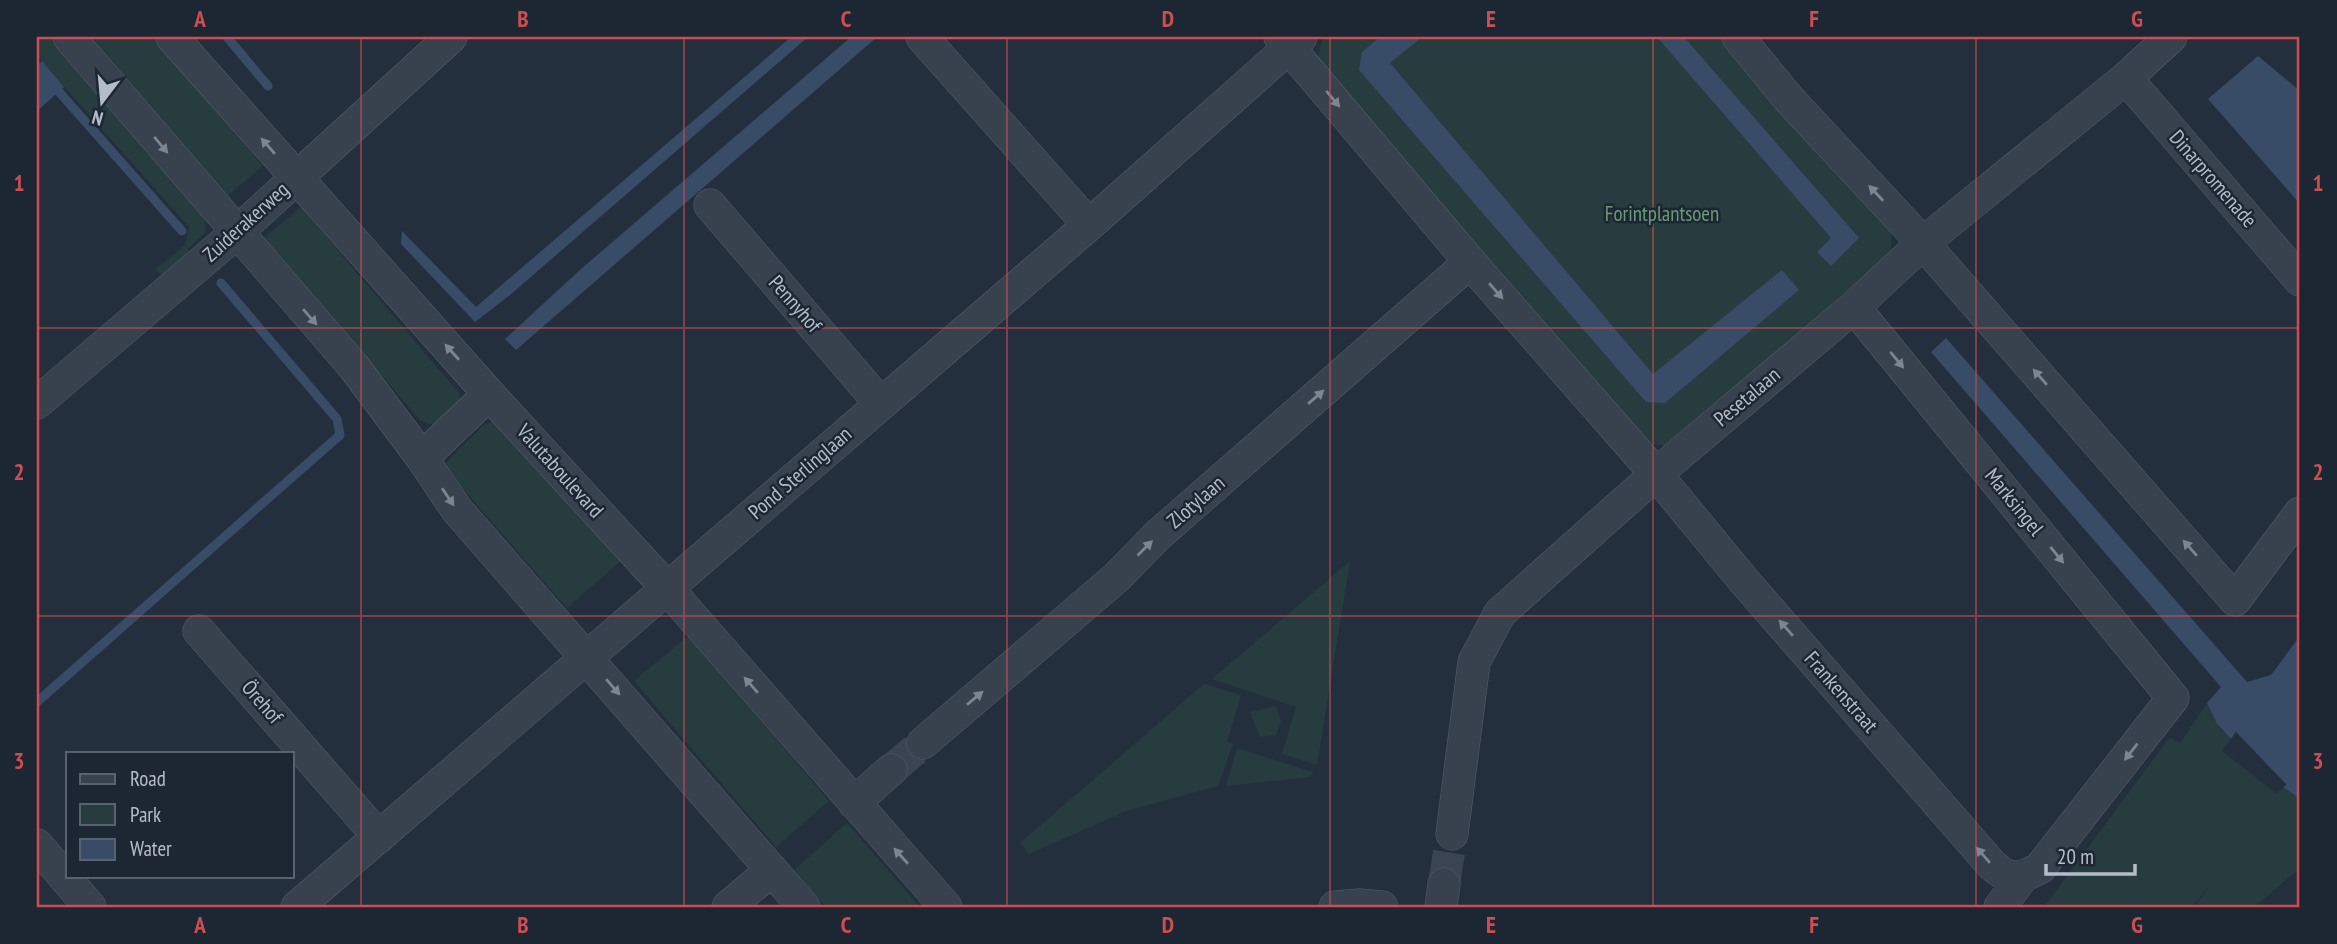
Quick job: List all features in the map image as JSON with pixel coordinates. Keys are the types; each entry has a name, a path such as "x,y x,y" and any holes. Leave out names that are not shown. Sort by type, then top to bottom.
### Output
{"street":[{"path":"69,37 354,367 457,510 804,907"},
{"name":"Valutaboulevard","path":"172,37 489,394 667,588 946,907"},
{"name":"Zuiderakerweg","path":"37,403 236,233 451,37"},
{"path":"922,37 1089,225"},
{"path":"1738,37 1788,99 1923,243 2235,600 2300,513"},
{"name":"Pesetalaan","path":"1451,834 1474,662 1500,613 1656,474 1854,307 1923,243 2126,78 2171,37"},
{"path":"1290,40 1470,262 1656,474"},
{"name":"Pond Sterlinglaan","path":"297,907 1089,225 1290,40"},
{"name":"Dinarpromenade","path":"2126,78 2300,280"},
{"name":"Pennyhof","path":"710,205 880,403"},
{"name":"Zlotylaan","path":"923,743 1117,577 1158,536 1470,262"},
{"name":"Marksingel","path":"1854,307 2173,698 2031,872"},
{"path":"422,458 489,394"},
{"name":"Frankenstraat","path":"1656,474 1745,582 1992,865 2004,876 2031,872"},
{"name":"Örehof","path":"199,631 379,837"},
{"path":"854,803 891,770"},
{"path":"37,845 90,907"},
{"path":"728,907 772,870"},
{"path":"2000,907 2031,872"},
{"path":"1335,907 1382,907"}],"green space":[{"path":"37,37 51,37 204,216 206,232 188,249 187,256 164,276 155,270 185,245 189,227 37,56"},
{"path":"88,37 153,37 263,166 226,197"},
{"name":"Forintplantsoen","path":"1326,37 1726,37 1891,226 1891,253 1668,446 1641,443 1317,62 1322,40"},
{"path":"301,207 458,392 461,400 439,424 428,424 420,420 272,249 265,237"},
{"path":"494,422 623,559 567,608 463,489 446,463 483,425"},
{"path":"1350,561 1317,765 1282,754 1296,707 1212,679"},
{"path":"688,636 829,801 776,847 634,681"},
{"path":"1204,684 1241,695 1227,742 1233,744 1218,786 1126,811 1029,854 1020,843"},
{"path":"2207,703 2218,726 2231,739 2222,751 2277,794 2283,787 2300,799 2300,868 2254,907 2194,907 2211,884 2192,907 2044,907 2169,738 2180,743"},
{"path":"1276,706 1281,722 1276,735 1260,737 1250,712"},
{"path":"1237,748 1313,772 1310,777 1226,786"},
{"path":"847,823 920,907 826,907 794,870"}],"water":[{"path":"791,37 808,37 510,295 475,322 401,244 402,231 476,307"},
{"path":"851,37 877,37 516,350 505,339 581,269"},
{"path":"1380,37 1422,37 1390,63 1653,374 1782,270 1799,290 1665,403 1646,402 1359,70 1362,52"},
{"path":"1657,37 1684,37 1859,238 1831,266 1817,252 1831,238"},
{"path":"2258,56 2300,91 2300,204 2208,99"},
{"path":"42,61 64,87 37,111 37,66"},
{"path":"1946,338 2247,682 2271,675 2300,636 2300,799 2283,787 2286,785 2236,732 2231,739 2217,724 2207,703 2221,687 1931,352"}],"pier":[{"path":"2236,732 2286,784 2281,790 2281,784 2236,737 2233,742 2229,742"}],"waterway":[{"path":"227,37 268,86"},
{"path":"37,67 182,231"},
{"path":"37,702 340,435 337,419 221,283"}],"tunnel":[{"path":"891,770 923,743"},
{"path":"1444,884 1452,834"}]}
